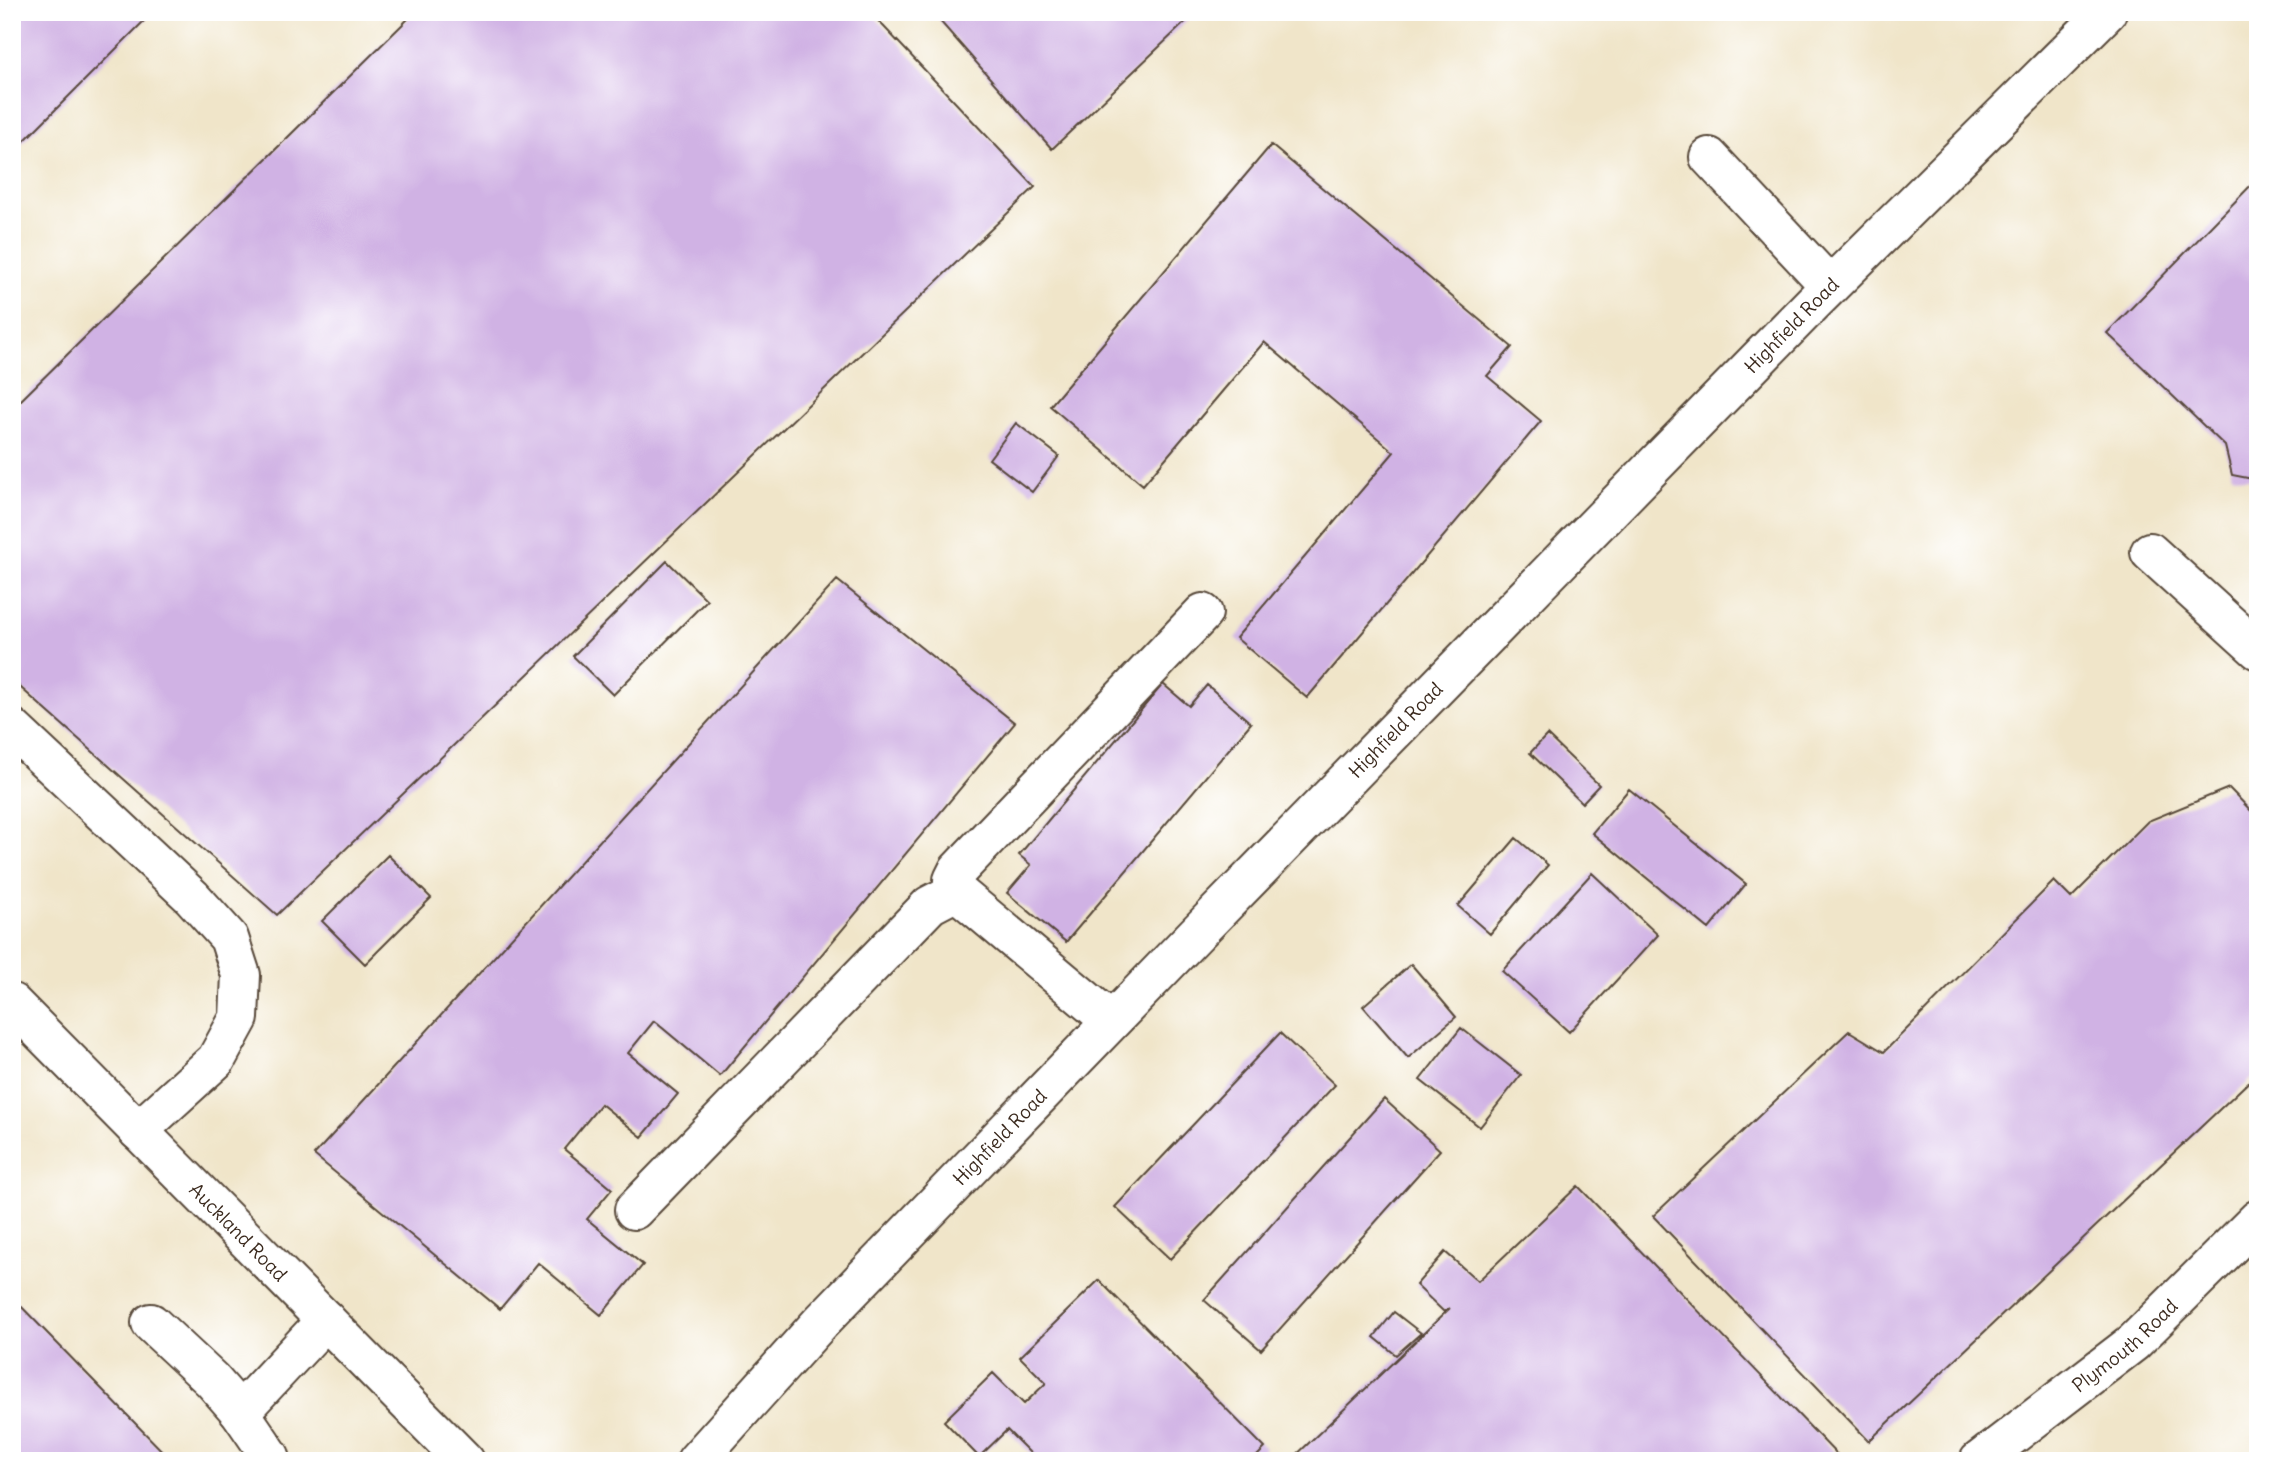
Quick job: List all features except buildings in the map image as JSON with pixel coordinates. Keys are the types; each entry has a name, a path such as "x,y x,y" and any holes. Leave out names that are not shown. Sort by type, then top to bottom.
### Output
{"street":[{"name":"Highfield Road","path":"696,1461 820,1323 1111,1021 1830,286 2107,12"},
{"path":"1709,157 1830,286"},
{"path":"2150,552 2258,650"},
{"path":"953,893 953,880 958,870 1203,613"},
{"path":"12,728 192,897 229,938 241,975 239,1018 216,1060 138,1131"},
{"path":"634,1210 930,905 953,893 963,897 1111,1021"},
{"name":"Auckland Road","path":"12,1003 465,1461"},
{"name":"Plymouth Road","path":"1979,1461 2133,1343 2258,1219"},
{"path":"240,1412 326,1320"},
{"path":"150,1323 212,1380 240,1412 271,1461"}]}
